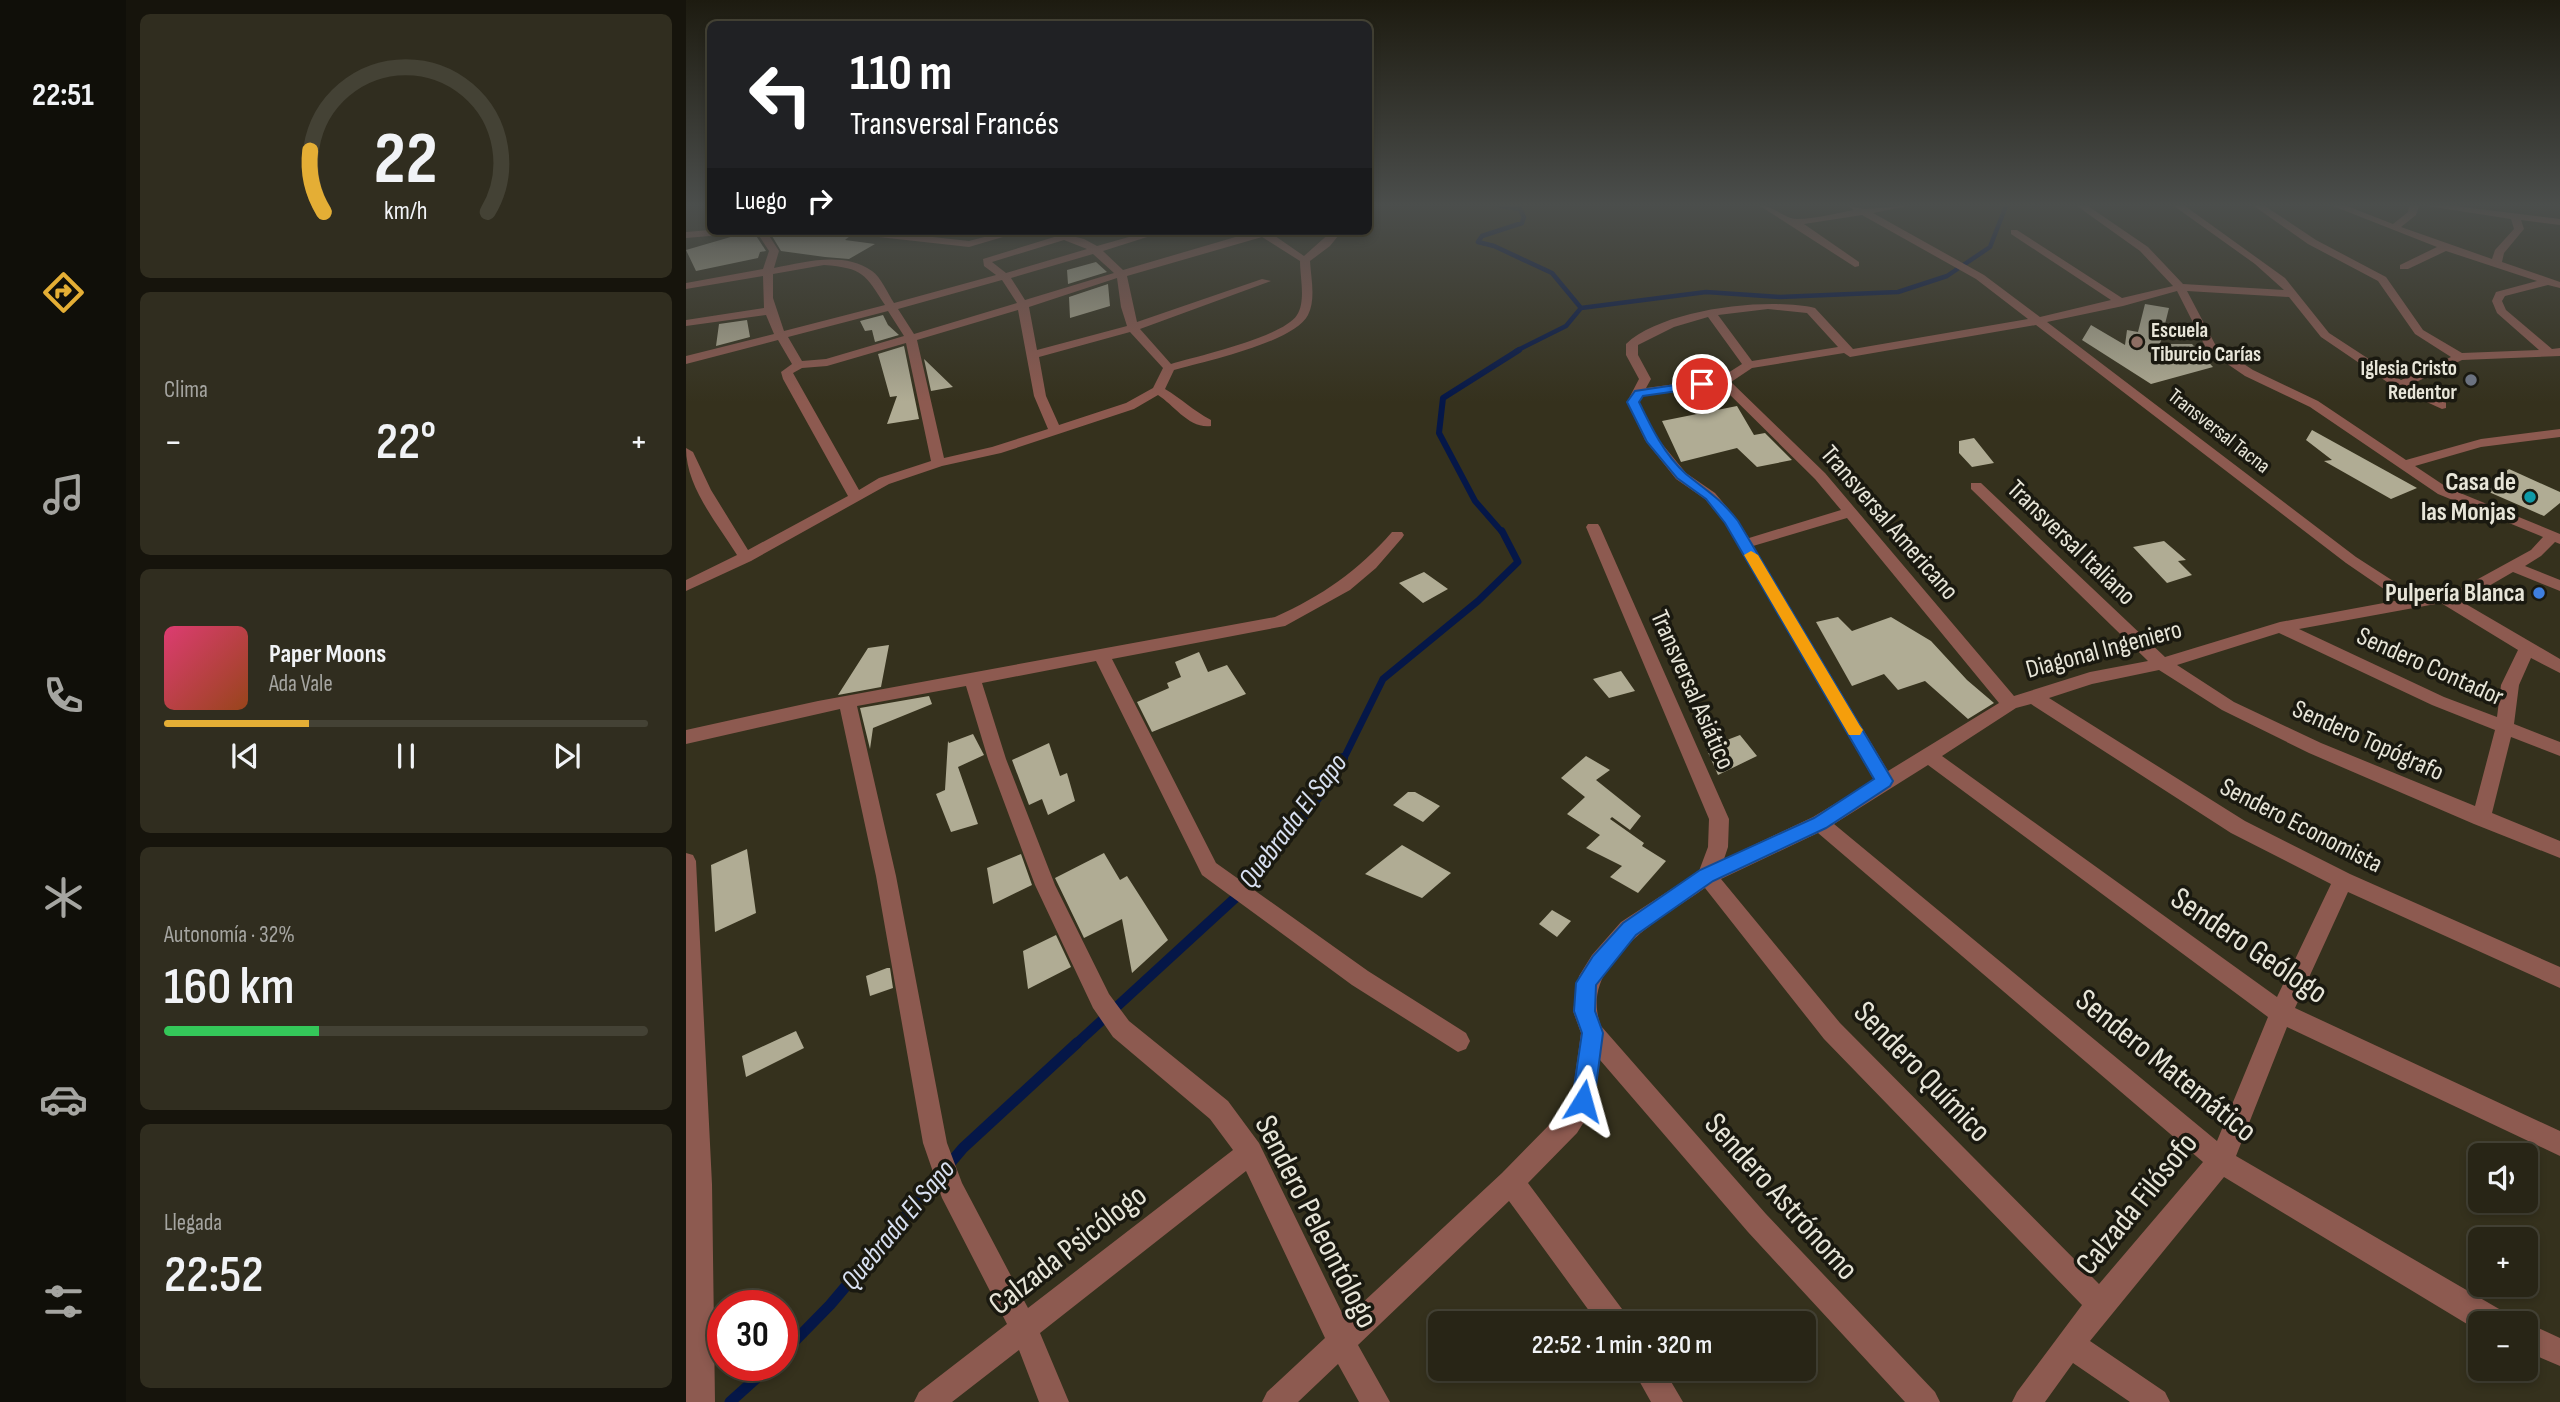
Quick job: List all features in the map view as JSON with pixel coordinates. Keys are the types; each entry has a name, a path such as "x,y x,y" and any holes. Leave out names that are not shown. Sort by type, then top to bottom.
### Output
{"street":[{"path":"686,286 774,271"},
{"path":"865,271 870,274 911,338 938,463"},
{"path":"999,271 1023,306 1040,396 1055,430"},
{"path":"686,360 1025,271"},
{"path":"1118,271 1122,275 1130,328 1169,368"},
{"path":"856,497 787,372 799,365 827,362 1134,271"},
{"path":"686,586 746,558 884,481 1117,412 1158,390 1169,368 1280,332 1300,319 1306,306 1305,271"},
{"name":"Transversal Tacna","path":"1971,271 2351,560 2416,603"},
{"path":"2075,271 2123,303"},
{"path":"2165,271 2180,287 2211,348 2249,373 2314,404 2443,491 2556,538"},
{"path":"2271,271 2325,335 2400,385 2442,405"},
{"path":"2368,271 2382,279 2419,332 2460,356"},
{"path":"2517,271 2554,283"},
{"path":"766,273 768,311 799,365"},
{"path":"1031,355 1130,328 1266,281"},
{"path":"2554,283 2500,294 2497,301 2501,311 2555,352"},
{"path":"1639,393 1723,381 1749,365 2039,321 2123,303 2180,287 2290,293"},
{"path":"1848,351 1811,310 1769,305 1677,321 1646,334 1632,344 1632,355 1646,379 1633,402 1651,440 1681,475 1710,496 1731,521 1884,781"},
{"path":"686,323 768,311"},
{"path":"1711,314 1749,365"},
{"path":"2400,385 2460,356 2555,352"},
{"name":"Transversal Americano","path":"1723,381 1819,476 1851,512 2010,704"},
{"path":"1158,390 1172,398 1185,412 1206,423"},
{"path":"2404,465 2446,449 2525,435 2560,433"},
{"path":"686,452 704,490 746,558"},
{"name":"Transversal Italiano","path":"1976,486 2162,664"},
{"path":"1745,544 1851,512"},
{"name":"Transversal Asiático","path":"1593,527 1719,819 1718,847 1707,876"},
{"path":"686,737 847,702 1279,622 1324,601 1371,567 1397,535"},
{"name":"Diagonal Ingeniero","path":"1277,1402 1511,1182 1568,1124 1583,1101 1592,1033 1584,1011 1587,983 1600,962 1629,929 1707,876 1820,823 2010,704 2031,695 2090,678 2162,664 2280,627 2462,594 2556,538"},
{"path":"2512,566 2560,586"},
{"path":"2444,598 2560,667"},
{"name":"Sendero Contador","path":"2280,627 2504,729 2560,749"},
{"path":"2481,819 2504,729 2510,685 2528,649"},
{"path":"1102,656 1209,869 1360,978 1458,1041"},
{"name":"Sendero Topógrafo","path":"2162,664 2228,706 2315,748 2560,850"},
{"name":"Sendero Peleontólogo","path":"972,679 997,759 1045,885 1101,1001 1121,1029 1219,1111 1250,1152 1341,1342 1375,1402"},
{"name":"Sendero Economista","path":"2031,695 2238,827 2343,880 2560,978"},
{"path":"847,702 886,876 935,1143 951,1189 1024,1329 1054,1402"},
{"name":"Sendero Geólogo","path":"1928,755 2281,1013 2560,1144"},
{"name":"Sendero Matemático","path":"1820,823 2221,1161 2474,1311"},
{"path":"686,867 692,1338 700,1401"},
{"name":"Sendero Químico","path":"1707,876 1832,1031 2100,1304"},
{"name":"Calzada Filósofo","path":"2027,1402 2100,1304 2221,1161 2281,1013 2343,880"},
{"name":"Sendero Astrónomo","path":"1592,1033 1757,1223 1925,1402"},
{"name":"Calzada Psicólogo","path":"929,1402 1250,1152"},
{"path":"1511,1182 1606,1311"},
{"path":"2538,1342 2560,1352"},
{"path":"2070,1344 2155,1402"},
{"path":"1655,1381 1668,1402"}],"building":[{"path":"1067,271 1107,272 1068,284"},
{"path":"1108,284 1110,306 1070,318 1069,297"},
{"path":"2145,304 2169,308 2160,344 2192,344 2213,367 2151,384 2082,340 2091,325 2125,345 2127,330 2138,332"},
{"path":"883,315 888,325 899,335 875,342 872,330 865,331 860,321"},
{"path":"747,320 750,337 716,346 719,324"},
{"path":"904,346 919,419 887,424 897,396 890,397 878,354"},
{"path":"924,359 953,387 931,391"},
{"path":"1737,406 1754,435 1765,433 1792,460 1757,467 1737,448 1681,462 1662,421"},
{"path":"2312,430 2417,488 2391,499 2324,461 2332,460 2306,440"},
{"path":"1974,438 1994,463 1972,467 1959,453 1959,441"},
{"name":"Casa de las Monjas","path":"2509,469 2560,492 2560,503 2544,516 2482,489"},
{"path":"2164,541 2186,560 2178,561 2192,575 2167,583 2133,547"},
{"path":"1424,572 1448,589 1423,603 1399,583"},
{"path":"1838,617 1852,631 1891,617 1931,641 1967,680 1994,703 1968,719 1925,681 1898,690 1884,674 1852,686 1816,622"},
{"path":"889,645 881,687 838,695 868,648"},
{"path":"1199,652 1208,672 1227,665 1246,694 1152,732 1137,702 1169,688 1167,683 1181,677 1175,662"},
{"path":"1621,671 1635,691 1609,698 1593,679"},
{"path":"929,696 932,704 873,728 870,749 860,708"},
{"path":"973,734 984,755 958,767 978,824 951,832 936,794 945,790 948,741 949,743"},
{"path":"1740,735 1757,756 1718,775 1706,748"},
{"path":"1049,743 1060,776 1067,773 1075,801 1048,815 1042,799 1029,805 1012,760"},
{"path":"1586,756 1610,770 1596,780 1641,816 1630,830 1612,817 1610,819 1644,843 1642,846 1666,861 1638,893 1610,877 1622,866 1586,848 1600,835 1567,814 1585,797 1561,778"},
{"path":"1408,792 1415,792 1440,806 1423,822 1393,805"},
{"path":"1402,845 1451,873 1422,898 1365,874"},
{"path":"747,849 756,913 715,932 711,865"},
{"path":"1104,853 1120,880 1127,876 1168,940 1132,973 1122,919 1084,938 1055,878"},
{"path":"1021,854 1032,885 993,904 987,868"},
{"path":"1552,910 1571,921 1557,937 1539,924"},
{"path":"1056,935 1071,967 1028,989 1023,951"},
{"path":"890,968 893,988 870,996 866,976"},
{"path":"796,1031 804,1048 746,1077 742,1056"}],"waterway":[{"name":"Quebrada El Sapo","path":"1549,271 1581,308"},
{"path":"1581,308 1706,292 1780,297 1898,292 1954,271"},
{"name":"Quebrada El Sapo","path":"1516,351 1566,326 1581,308"},
{"name":"Quebrada El Sapo","path":"1503,533 1475,501 1439,433 1443,398 1519,350"},
{"name":"Quebrada El Sapo","path":"1343,760 1383,679 1478,601 1518,562 1502,531"},
{"name":"Quebrada El Sapo","path":"1075,1045 1257,878 1336,773 1343,758"},
{"name":"Quebrada El Sapo","path":"798,1338 830,1305 963,1148 1077,1043"},
{"name":"Quebrada El Sapo","path":"730,1402 753,1381"}],"slow traffic":[{"path":"1751,555 1854,730"}],"place":[{"name":"Escuela Tiburcio Carías","path":"2137,342"},
{"name":"Iglesia Cristo Redentor","path":"2471,380"},
{"name":"Casa de las Monjas","path":"2530,497"},
{"name":"Pulpería Blanca","path":"2539,593"}],"route":[{"path":"1583,1101 1592,1033 1584,1011 1587,983 1600,962 1629,929 1707,876 1820,823 1884,781 1731,521 1710,496 1681,475 1651,440 1633,402 1639,393 1702,384"}]}
